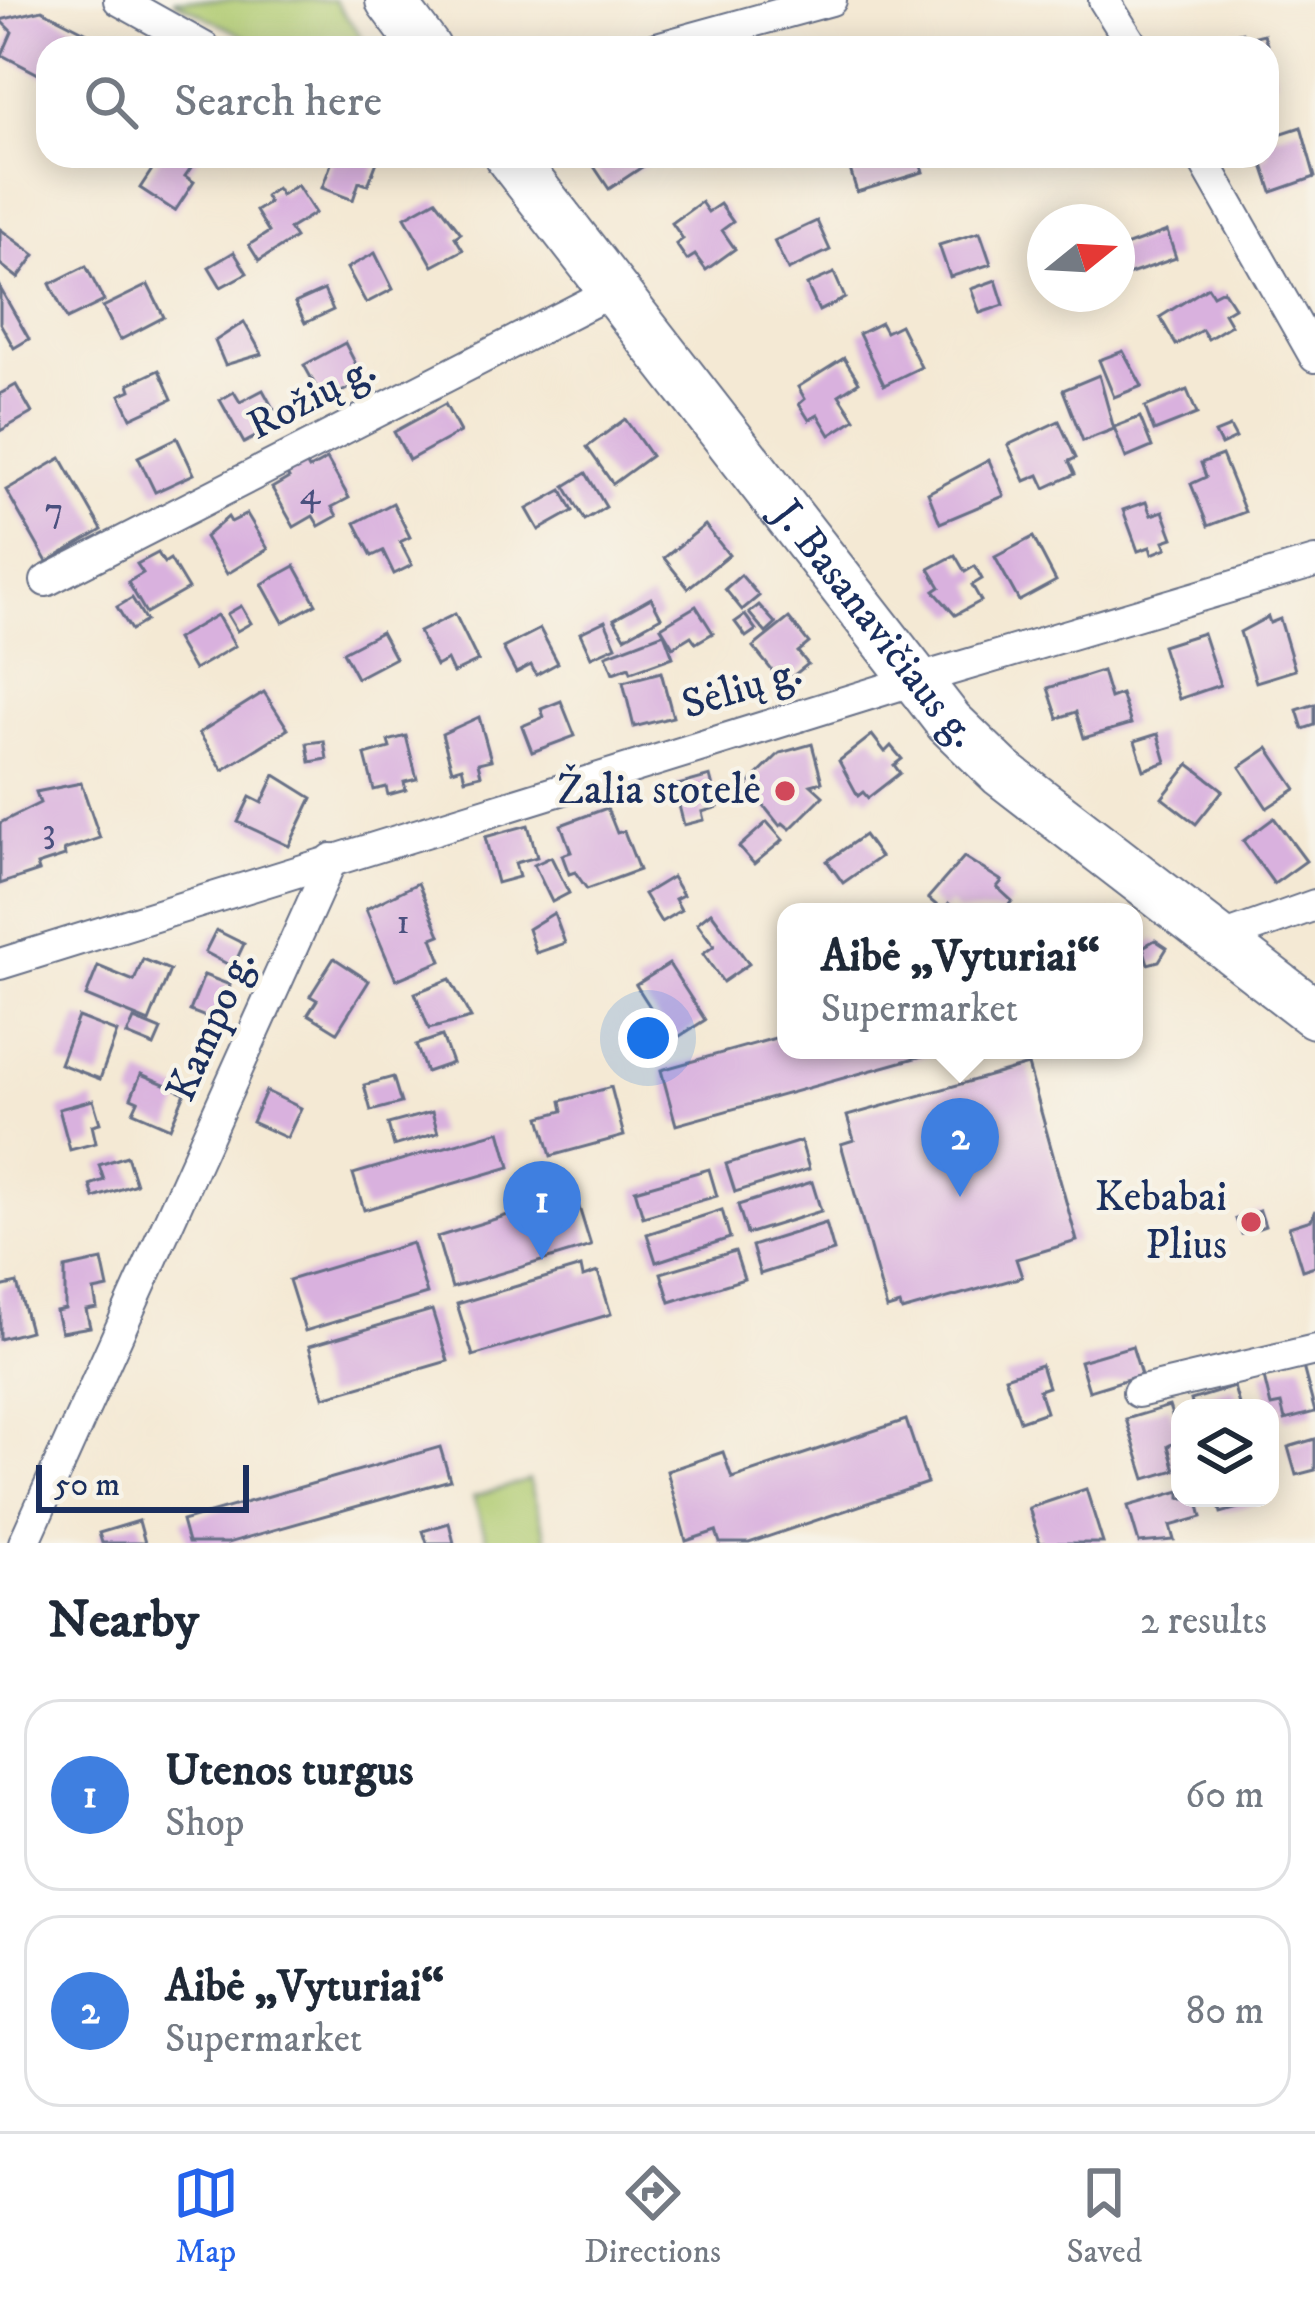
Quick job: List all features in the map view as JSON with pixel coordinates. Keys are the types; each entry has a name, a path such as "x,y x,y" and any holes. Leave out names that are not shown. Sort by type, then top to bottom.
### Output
{"main road":[{"path":"390,0 417,36"},
{"name":"J. Basanavičiaus g.","path":"518,168 912,681 1002,773 1315,1014"}],"street":[{"path":"119,0 184,36"},
{"path":"700,36 831,0"},
{"path":"1104,0 1126,36"},
{"path":"1208,168 1315,357"},
{"name":"Rožių g.","path":"46,580 615,290"},
{"name":"Sėlių g.","path":"332,859 1315,562"},
{"name":"Kampo g.","path":"0,964 332,859"},
{"name":"Kampo g.","path":"24,1543 332,859"},
{"path":"1217,940 1315,905"},
{"path":"1138,1392 1315,1350"}],"green space":[{"path":"173,0 334,0 361,36 244,36"},
{"path":"529,1480 548,1543 488,1543 473,1497"}],"building":[{"path":"42,10 93,36 36,36 36,73 2,55 12,32 0,20"},
{"path":"1301,127 1315,177 1272,192 1264,168 1279,168 1279,134"},
{"path":"153,168 191,168 185,176 194,182 175,211 140,188"},
{"path":"330,168 375,168 368,185 359,182 353,200 322,188"},
{"path":"595,168 640,168 609,189"},
{"path":"850,168 922,168 923,172 857,192"},
{"path":"297,185 315,213 289,229 295,238 259,261 249,245 269,232 256,211 269,203 265,196 277,188 281,195"},
{"path":"436,200 461,233 455,237 463,250 433,266 405,217"},
{"path":"701,202 708,212 720,204 733,222 722,230 735,249 706,270 695,255 687,260 676,244 683,239 672,223"},
{"path":"817,221 830,250 788,270 774,241"},
{"path":"0,229 35,255 18,278 0,264"},
{"path":"1167,231 1176,258 1135,272 1135,243"},
{"path":"980,232 991,264 950,277 939,245"},
{"path":"234,252 247,273 221,287 209,267"},
{"path":"375,253 393,289 366,303 347,268"},
{"path":"86,266 104,301 67,319 50,284"},
{"path":"834,273 845,298 819,311 807,285"},
{"path":"996,280 1004,305 980,313 971,289"},
{"path":"148,285 164,317 120,340 103,307"},
{"path":"1208,287 1213,295 1223,290 1234,307 1224,313 1231,325 1208,339 1202,330 1176,345 1160,317"},
{"path":"0,288 29,339 14,348 0,323"},
{"path":"324,290 333,310 305,323 295,303"},
{"path":"244,322 262,354 225,365 215,341"},
{"path":"881,323 886,332 900,325 921,367 884,385 859,334"},
{"path":"345,343 364,380 324,401 304,365"},
{"path":"1123,351 1142,386 1114,397 1099,360"},
{"path":"844,358 859,382 839,395 855,419 830,435 818,415 809,420 799,404 805,399 798,387"},
{"path":"159,370 172,399 131,418 120,395 131,390 129,384"},
{"path":"1099,375 1114,429 1083,441 1063,390"},
{"path":"16,385 32,413 0,431 0,394"},
{"path":"263,390 281,423 244,443 220,400 234,392 240,402"},
{"path":"1187,390 1197,414 1154,431 1145,407"},
{"path":"445,404 460,432 409,460 394,432"},
{"path":"1140,417 1152,447 1126,458 1114,427"},
{"path":"625,419 651,456 613,484 587,447"},
{"path":"1059,421 1076,458 1069,461 1075,474 1045,488 1039,475 1025,481 1008,445"},
{"path":"1230,427 1236,438 1221,445 1215,433"},
{"path":"177,438 194,474 155,492 138,457"},
{"path":"1222,455 1245,512 1208,526 1191,484 1206,477 1201,463"},
{"path":"61,458 102,530 47,562 6,490"},
{"path":"327,459 349,498 332,507 337,516 319,526 313,516 294,527 272,488 289,478 285,471 304,460 309,469"},
{"path":"989,460 1004,496 940,523 928,493"},
{"path":"586,473 606,507 585,520 565,486"},
{"path":"562,490 573,511 539,530 527,509"},
{"path":"1146,502 1151,515 1163,511 1173,538 1164,541 1167,548 1152,554 1150,547 1138,551 1123,510"},
{"path":"393,503 410,537 400,542 412,565 394,574 383,551 372,556 355,523"},
{"path":"247,514 268,549 227,574 205,537 228,517 231,522"},
{"path":"705,525 729,555 688,588 664,558"},
{"path":"1033,537 1056,581 1019,601 995,557"},
{"path":"158,553 164,563 170,559 188,589 146,613 128,582 143,573 137,564"},
{"path":"955,555 965,572 975,566 982,579 972,585 981,601 955,615 934,591 940,587 929,569"},
{"path":"295,566 316,604 283,622 262,584"},
{"path":"741,575 759,596 742,610 725,589"},
{"path":"132,598 146,621 131,630 117,607"},
{"path":"651,598 661,617 625,637 614,619"},
{"path":"759,605 776,624 766,633 749,613"},
{"path":"241,606 251,623 237,631 227,614"},
{"path":"696,606 713,633 696,643 691,636 673,647 661,627"},
{"path":"455,614 478,661 453,673 447,660 436,666 419,632"},
{"path":"217,615 235,646 194,670 176,639"},
{"path":"745,615 756,630 746,637 735,622"},
{"path":"1268,617 1270,623 1280,619 1295,670 1256,682 1240,632"},
{"path":"789,618 809,643 798,652 808,664 783,684 753,647"},
{"path":"605,621 616,646 591,657 580,633"},
{"path":"540,629 558,663 536,675 531,665 516,673 503,648"},
{"path":"381,632 395,658 357,678 343,652"},
{"path":"664,633 673,657 631,672 629,667 613,673 606,655"},
{"path":"1203,633 1220,685 1179,699 1162,646"},
{"path":"1102,671 1110,698 1121,694 1131,724 1084,738 1076,712 1058,718 1048,688"},
{"path":"661,672 673,717 634,727 623,682"},
{"path":"264,692 288,729 223,770 199,733"},
{"path":"561,701 575,736 532,752 522,726 544,717 541,709"},
{"path":"1315,704 1315,725 1303,729 1297,710"},
{"path":"479,717 491,760 478,763 481,775 465,779 462,767 452,770 442,734"},
{"path":"1158,734 1166,762 1144,770 1135,741"},
{"path":"872,735 885,752 891,746 902,759 894,765 900,773 868,798 863,792 858,796 839,761"},
{"path":"406,736 417,779 404,782 406,790 388,795 386,787 374,790 365,755 390,748 388,741"},
{"path":"324,741 327,759 310,762 307,743"},
{"name":"Žalia stotelė","path":"812,744 822,782 811,785 823,796 790,829 783,823 780,826 747,785 780,753"},
{"path":"1268,748 1296,789 1267,808 1240,767"},
{"path":"1189,764 1223,790 1196,824 1162,798"},
{"path":"275,775 312,798 289,846 238,822 250,797 262,803"},
{"path":"710,776 718,807 702,812 704,820 684,825 674,786"},
{"path":"81,783 100,838 64,850 65,856 37,865 39,871 0,884 0,823 40,803 36,792"},
{"path":"607,808 617,833 624,831 639,870 587,889 575,872 569,874 562,855 571,852 561,825"},
{"path":"1274,818 1306,861 1274,884 1243,841"},
{"path":"767,822 783,840 754,864 739,847"},
{"path":"528,825 537,857 515,863 519,877 497,883 485,837"},
{"path":"864,835 880,857 843,883 827,861"},
{"path":"551,857 569,893 552,902 534,865"},
{"path":"964,857 1002,881 997,887 1012,901 934,903 928,898"},
{"path":"672,877 683,895 675,899 681,910 661,922 644,894"},
{"path":"418,883 440,935 432,938 441,961 396,980 366,909"},
{"path":"711,912 749,964 723,982 703,954 714,946 697,923"},
{"path":"554,913 565,943 536,953 528,929"},
{"path":"216,930 244,944 233,967 205,952"},
{"path":"1155,940 1167,948 1159,961 1148,964 1143,947"},
{"path":"334,958 369,981 337,1032 308,1014 317,1000 310,996"},
{"path":"143,959 170,970 149,1022 86,996 98,966 134,981"},
{"path":"669,964 705,1020 672,1041 636,985"},
{"path":"204,975 230,985 226,1012 220,1010 216,1021 190,1011"},
{"path":"450,979 471,1018 429,1029 415,993"},
{"path":"78,1017 117,1032 100,1079 60,1064"},
{"path":"134,1019 161,1030 154,1046 127,1035"},
{"path":"442,1036 452,1063 426,1072 416,1045"},
{"path":"777,1038 777,1059 911,1059 676,1125 661,1070"},
{"path":"1028,1065 1077,1241 1016,1259 1022,1277 902,1311 900,1305 887,1309 841,1144 854,1140 847,1116"},
{"path":"141,1074 185,1093 170,1128 133,1112 138,1101 131,1098"},
{"path":"393,1077 401,1103 371,1111 364,1085"},
{"path":"611,1087 624,1136 551,1156 540,1117 563,1111 561,1101"},
{"path":"266,1091 301,1108 287,1138 252,1122"},
{"path":"93,1100 100,1123 92,1125 96,1143 70,1150 59,1109"},
{"path":"432,1112 438,1133 394,1146 388,1124"},
{"path":"500,1131 510,1167 364,1210 353,1174"},
{"path":"801,1141 809,1169 735,1192 726,1164"},
{"path":"127,1156 136,1184 94,1198 90,1185 104,1180 99,1165"},
{"path":"709,1169 717,1196 643,1217 635,1190"},
{"path":"812,1182 821,1211 747,1234 738,1205"},
{"path":"560,1199 563,1209 578,1204 591,1246 452,1288 437,1237"},
{"path":"722,1210 730,1238 656,1262 647,1234"},
{"path":"1315,1210 1315,1266 1302,1270 1289,1227 1311,1220"},
{"name":"Kebabai Plius","path":"1260,1211 1265,1226 1242,1234 1236,1219"},
{"path":"826,1223 834,1251 760,1274 752,1246"},
{"path":"412,1243 427,1294 305,1331 289,1280"},
{"path":"735,1251 744,1279 670,1302 661,1273"},
{"path":"102,1260 108,1288 94,1291 97,1308 86,1310 90,1327 61,1332 56,1311 65,1309 65,1268"},
{"path":"581,1267 583,1277 598,1272 611,1314 473,1356 457,1304"},
{"path":"17,1283 30,1331 0,1339 0,1287"},
{"path":"432,1310 448,1361 324,1397 309,1346"},
{"path":"1132,1346 1141,1375 1089,1391 1080,1361"},
{"path":"1302,1363 1315,1412 1285,1420 1279,1399 1269,1399 1263,1373"},
{"path":"1041,1365 1048,1387 1039,1390 1046,1412 1020,1421 1005,1377"},
{"path":"1234,1387 1237,1399 1194,1399"},
{"path":"1169,1406 1171,1471 1145,1479 1126,1419"},
{"path":"906,1420 927,1483 749,1543 720,1543 716,1531 686,1541 667,1471 723,1452 732,1478"},
{"path":"1315,1439 1315,1470 1296,1475 1288,1447"},
{"path":"440,1447 450,1480 228,1543 188,1543 182,1521"},
{"path":"1086,1489 1103,1543 1040,1543 1029,1508"},
{"path":"1171,1494 1171,1507 1199,1507 1202,1517 1170,1526 1174,1540 1139,1543 1128,1506"},
{"path":"139,1521 145,1543 102,1543 99,1533"},
{"path":"449,1523 454,1543 427,1543 423,1531"}],"place":[{"name":"Žalia stotelė","path":"785,791"},
{"name":"Aibė „Vyturiai“","path":"960,1197"},
{"name":"Kebabai Plius","path":"1251,1222"},
{"name":"Utenos turgus","path":"542,1260"}]}
